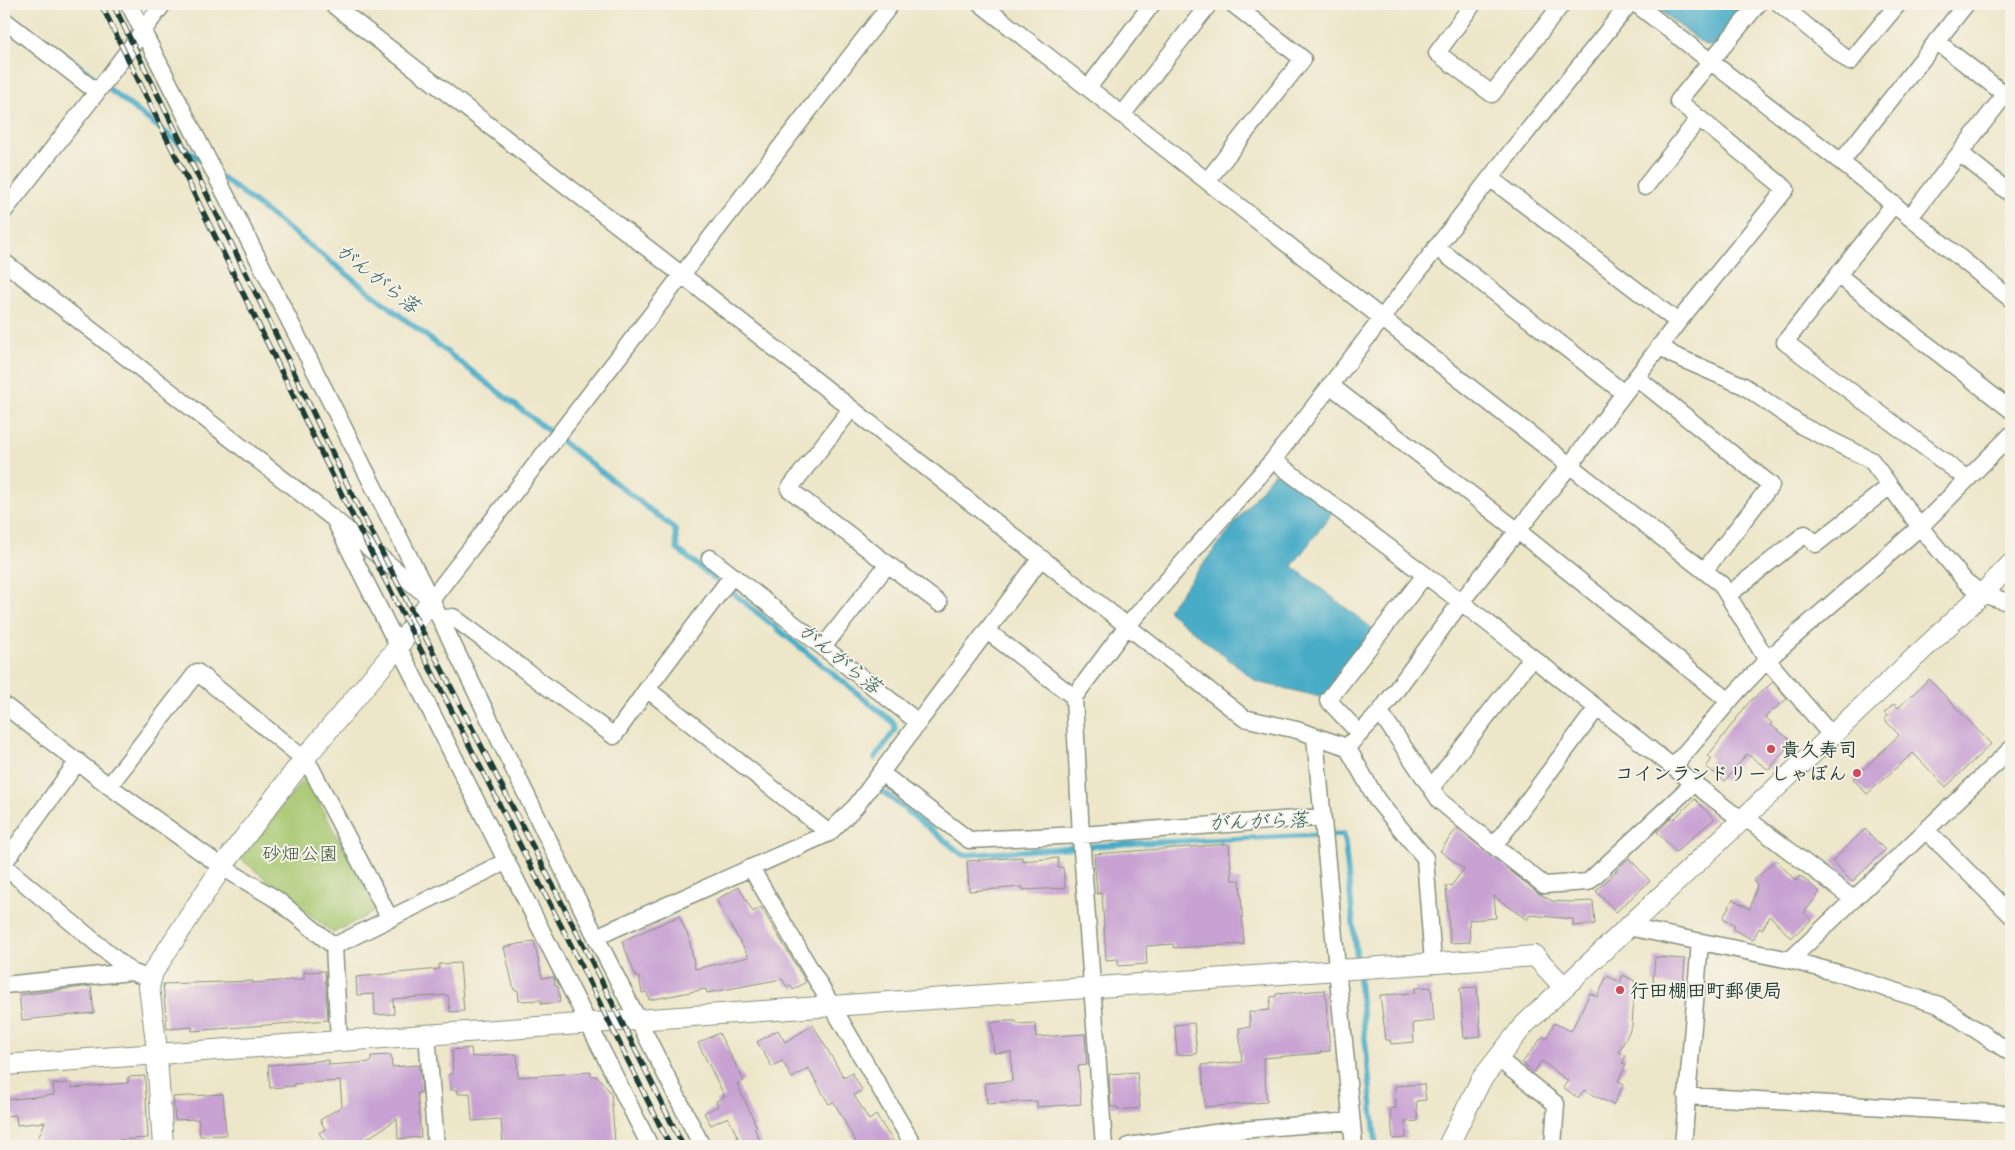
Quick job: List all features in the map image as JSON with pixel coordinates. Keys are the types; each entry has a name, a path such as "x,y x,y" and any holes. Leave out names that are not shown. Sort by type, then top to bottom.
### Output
{"street":[{"path":"129,4 441,619 596,937 702,1146"},
{"path":"4,211 163,4"},
{"path":"332,4 682,275 1244,718 1297,730 1347,747 1377,800 1425,858 1433,963"},
{"path":"163,1146 149,987 150,979 222,867 304,759 398,647 431,600 891,4"},
{"path":"981,4 1721,584 1767,660 1832,736"},
{"path":"1088,88 1152,4"},
{"path":"1122,115 1210,4"},
{"path":"1207,182 1303,59 1233,4"},
{"path":"1472,4 1437,53 1492,94 1562,4"},
{"path":"1104,1146 1081,836 1074,697 1127,626 1273,460 1436,247 1629,4"},
{"path":"1636,4 1842,162 2011,299"},
{"path":"1347,747 1380,712 1462,602 1660,345 1786,188 1678,101 1758,4"},
{"path":"1780,4 1850,62 1898,4"},
{"path":"1842,162 1966,4"},
{"path":"4,20 97,92"},
{"path":"1910,217 2009,94 1936,42"},
{"path":"1645,187 1699,118"},
{"path":"1960,153 2011,194"},
{"path":"1490,178 1678,322"},
{"path":"1894,204 1785,342 1967,479"},
{"path":"1436,247 1624,393"},
{"path":"4,262 334,519 431,600"},
{"path":"1838,275 2011,410"},
{"path":"1660,345 1673,355 1744,386 1802,426 1871,460 1920,528 1965,581 1982,594 2011,603"},
{"path":"1636,377 1771,485 1704,571"},
{"path":"1330,385 1518,531 1729,701"},
{"path":"851,409 789,489 939,603"},
{"path":"1674,766 1729,701 1767,660 1920,528 2011,435"},
{"path":"1273,460 1462,602 1732,813 1754,824 1854,899"},
{"path":"1728,595 1805,534 1816,544 1890,486"},
{"path":"334,519 650,1146"},
{"path":"710,558 918,722"},
{"path":"596,937 829,833 856,806 1041,558"},
{"path":"823,647 888,564"},
{"path":"1448,1146 1481,1080 1523,1026 1982,594 2011,564"},
{"path":"1360,734 1328,700 1424,575"},
{"path":"441,619 453,617 614,736 732,576"},
{"path":"987,632 1074,697"},
{"path":"1431,788 1532,658"},
{"path":"109,786 197,672 304,759 311,768 390,919"},
{"path":"647,689 829,833"},
{"path":"4,705 109,786 222,867 276,900 334,946 339,1041"},
{"path":"1494,846 1597,708"},
{"path":"1380,712 1440,801 1544,885 1588,882 1694,782"},
{"path":"1314,737 1322,817 1350,969 1351,1121 1354,1146"},
{"path":"1790,960 2011,750"},
{"path":"78,761 4,864 131,972 150,979"},
{"path":"881,773 969,840 1081,836 1322,817"},
{"path":"1926,830 2011,915"},
{"path":"334,946 507,861"},
{"path":"751,868 914,1146"},
{"path":"1628,927 1790,960 1939,1005 2011,1052"},
{"path":"1683,1146 1700,942"},
{"path":"4,1065 1535,956 1557,994"},
{"path":"4,985 131,972"},
{"path":"428,1034 436,1146"},
{"path":"1497,1058 1556,1104 1553,1146"},
{"path":"1686,1096 2011,1114"},
{"path":"1129,1146 1229,1138 1351,1121"}],"green space":[{"name":"砂畑公園","path":"305,777 377,910 333,933 241,859"},
{"path":"1222,1140 1223,1146 1180,1146"}],"water":[{"path":"1651,4 1747,4 1716,46 1706,46"},
{"path":"1281,472 1333,512 1292,566 1377,632 1326,698 1257,682 1169,612 1169,608 1273,474"}],"building":[{"path":"1929,679 1991,744 1946,787 1913,753 1867,794 1853,779 1899,735 1884,719 1887,716 1884,713 1894,704 1898,708"},
{"path":"1773,682 1787,699 1765,717 1772,723 1771,725 1792,741 1769,770 1747,754 1725,781 1706,767 1712,759 1708,756 1749,702"},
{"path":"1695,799 1714,819 1676,852 1657,832"},
{"path":"1457,828 1538,893 1552,901 1593,901 1595,924 1573,926 1573,919 1530,915 1527,920 1494,896 1496,918 1469,920 1470,942 1450,943 1446,886 1451,886 1464,869 1440,851"},
{"path":"1865,829 1885,850 1852,882 1832,861"},
{"path":"1229,844 1232,880 1240,880 1244,944 1174,948 1173,944 1146,946 1147,964 1118,966 1118,959 1106,960 1102,893 1097,894 1094,854"},
{"path":"1022,857 1022,861 1058,858 1058,868 1063,867 1065,888 1023,890 1023,887 969,891 967,861"},
{"path":"1629,858 1650,881 1616,912 1596,891"},
{"path":"1776,860 1796,881 1800,876 1820,892 1804,913 1811,920 1791,938 1770,916 1762,930 1759,928 1753,940 1733,929 1735,925 1723,918 1733,899 1750,909 1757,885 1753,881"},
{"path":"739,887 753,912 761,907 806,982 793,990 790,985 787,987 782,979 707,993 706,989 649,1000 647,992 642,993 639,977 636,977 622,941 679,916 689,938 695,969 749,957 716,900"},
{"path":"534,941 542,978 554,977 555,985 558,987 560,1002 541,1004 541,1000 519,1001 518,990 514,990 504,947"},
{"path":"1655,957 1685,959 1683,986 1653,983"},
{"path":"460,963 464,1011 450,1012 448,995 393,999 394,1014 375,1015 374,994 357,995 356,977 439,969 439,964"},
{"path":"325,971 328,1020 192,1031 192,1027 167,1029 163,984 253,981 253,983 304,979 304,972"},
{"path":"1623,975 1635,981 1632,1026 1619,1052 1626,1056 1622,1063 1626,1065 1618,1081 1624,1084 1613,1105 1584,1090 1578,1098 1563,1087 1568,1081 1542,1061 1534,1072 1522,1063 1543,1036 1546,1039 1554,1023 1571,1031 1590,993 1597,997 1607,976 1620,982"},
{"path":"91,986 94,1013 22,1020 19,995"},
{"path":"1431,987 1434,1021 1413,1023 1414,1042 1391,1044 1390,1040 1386,1040 1380,995 1415,993 1415,988"},
{"path":"1477,987 1481,1036 1464,1038 1460,988"},
{"path":"1325,990 1330,1051 1263,1058 1267,1102 1205,1107 1202,1065 1242,1062 1239,1028 1250,1027 1249,1012 1269,1010 1271,997 1276,996 1276,994"},
{"path":"1016,1021 1017,1024 1035,1023 1036,1037 1085,1034 1087,1065 1078,1066 1081,1104 1037,1107 1037,1101 987,1104 985,1083 1012,1081 1011,1052 994,1053 991,1023"},
{"path":"1194,1023 1197,1054 1177,1055 1175,1025"},
{"path":"813,1025 844,1078 852,1073 862,1090 854,1095 869,1120 876,1115 896,1146 858,1146 834,1102 829,1104 808,1068 792,1078 782,1061 772,1067 757,1042 778,1030 785,1042"},
{"path":"719,1033 744,1081 737,1084 757,1127 754,1128 763,1146 742,1146 728,1117 711,1125 704,1113 718,1106 716,1101 725,1097 698,1043"},
{"path":"471,1048 472,1057 517,1054 518,1077 591,1072 591,1076 597,1076 611,1093 615,1143 569,1146 503,1146 501,1119 472,1121 470,1093 458,1094 458,1090 451,1090 449,1074 453,1074 452,1050"},
{"path":"391,1055 392,1067 419,1065 422,1092 417,1093 421,1137 398,1139 397,1119 356,1146 328,1146 319,1133 325,1129 320,1120 342,1106 340,1081 294,1084 294,1086 270,1088 268,1065 329,1060 329,1065 371,1062 371,1056"},
{"path":"1137,1072 1140,1108 1118,1110 1118,1107 1111,1107 1109,1074"},
{"path":"145,1076 148,1138 118,1140 121,1146 35,1146 45,1122 17,1125 16,1115 4,1116 4,1100 54,1095 53,1084 72,1083 72,1088 128,1083 128,1077"},
{"path":"1424,1084 1426,1100 1416,1101 1418,1121 1405,1122 1406,1138 1393,1139 1390,1109 1396,1108 1395,1086"},
{"path":"223,1094 226,1135 200,1136 198,1119 175,1120 173,1097"}],"waterway":[{"name":"がんがら落","path":"33,32 202,161"},
{"name":"がんがら落","path":"223,178 675,529 677,549 716,580"},
{"name":"がんがら落","path":"733,593 894,723 895,730 875,758"},
{"name":"がんがら落","path":"882,791 963,855 1138,843 1344,834 1376,1146"}],"railway":[{"path":"101,4 342,495 582,967 670,1146"},
{"path":"113,4 267,316 350,490 592,962 683,1146"}],"place":[{"name":"貴久寿司","path":"1771,749"},
{"name":"コインランドリー しゃぼん","path":"1857,773"},
{"name":"行田棚田町郵便局","path":"1620,990"}]}
